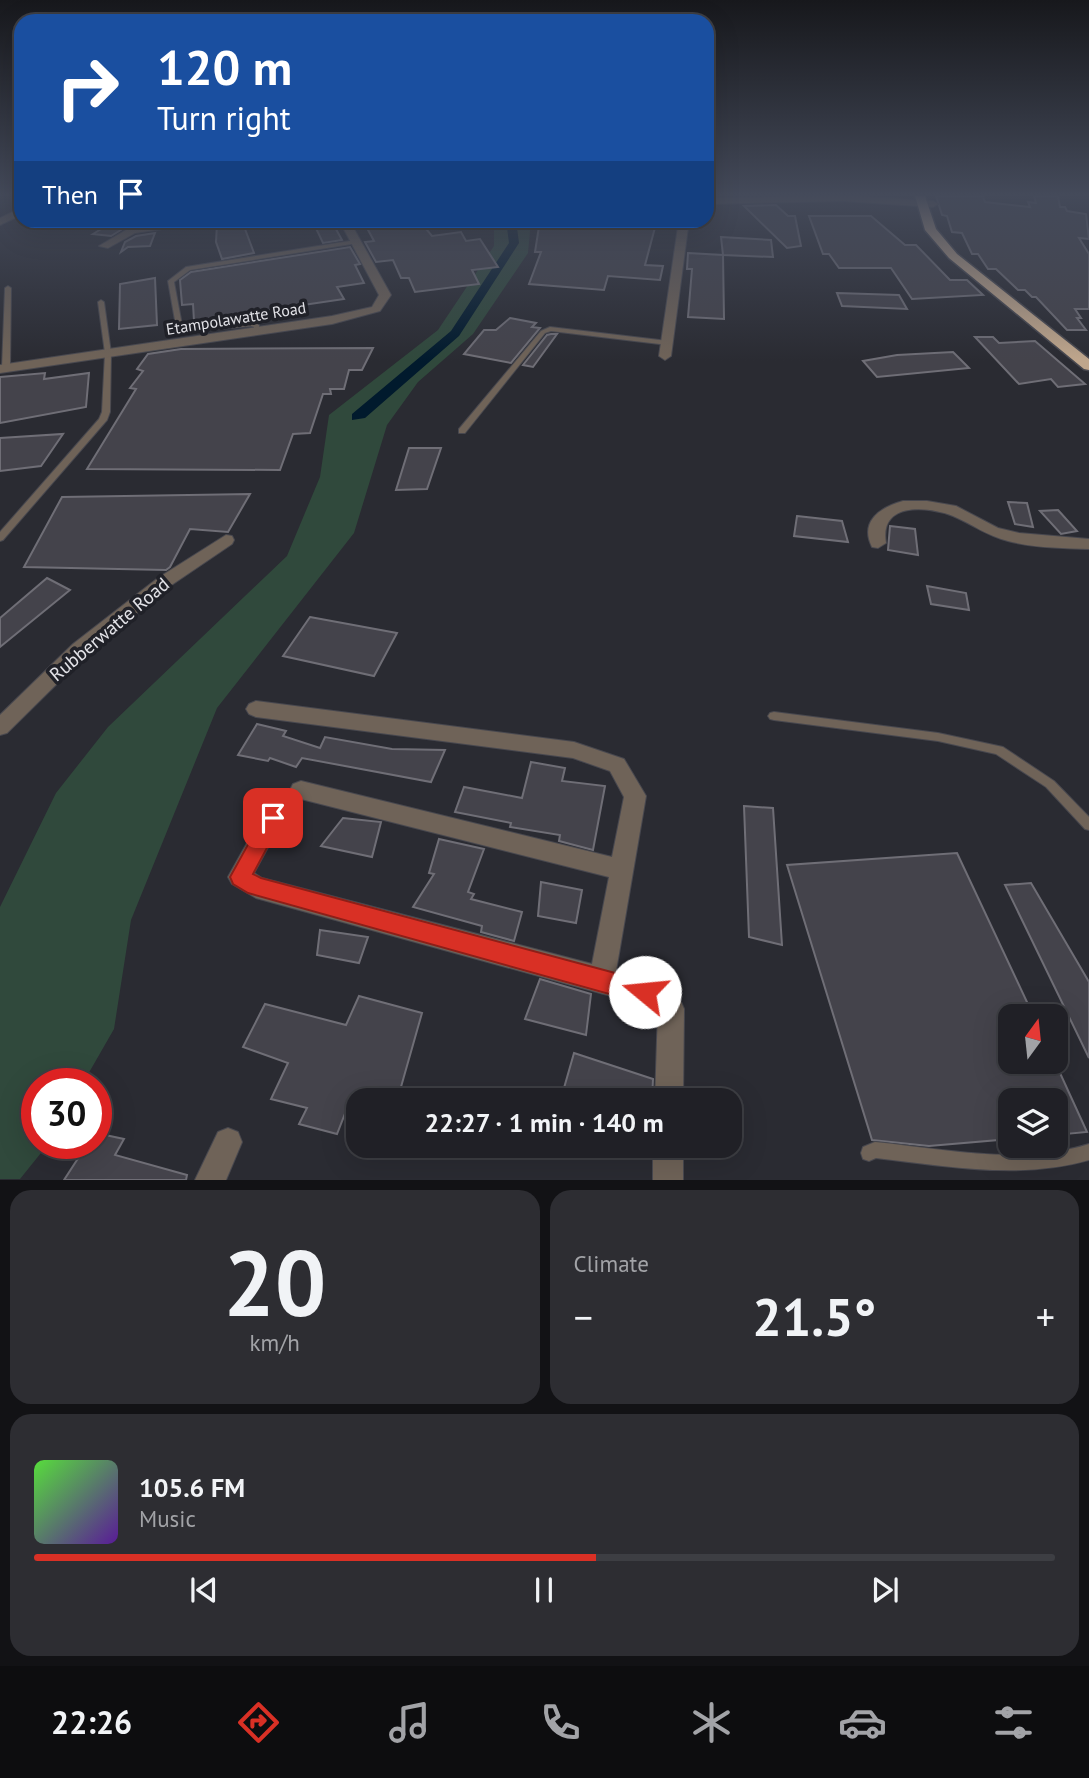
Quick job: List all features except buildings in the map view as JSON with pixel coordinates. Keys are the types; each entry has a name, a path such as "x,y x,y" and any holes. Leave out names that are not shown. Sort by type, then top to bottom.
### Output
{"highway":[{"path":"949,251 1089,366"},
{"path":"961,251 1089,354"}],"street":[{"name":"Etampolawatte Road","path":"3,368 332,320 376,309 385,295 361,251"},
{"path":"667,349 680,251"},
{"path":"878,543 876,524 884,514 894,508 924,506 957,512 995,533 1023,540 1089,544"},
{"name":"Rubberwatte Road","path":"0,727 80,649 164,582 226,540"},
{"path":"256,709 574,750 617,765 635,796 602,979"},
{"path":"302,790 621,870"},
{"path":"273,818 240,877 256,887 602,979 667,999 671,1009 669,1088"},
{"path":"210,1180 228,1142"},
{"path":"668,1158 668,1180"}],"lane":[{"path":"256,331 257,326 252,324 197,329 180,326 171,281 188,268 297,251"},
{"path":"3,368 8,288"},
{"path":"0,538 103,420 106,412 108,353 101,302"},
{"path":"462,431 543,332 550,329 667,349"},
{"path":"774,716 937,737 999,750 1050,784 1089,825"},
{"path":"869,1153 875,1150 1034,1165 1076,1158 1089,1152"}],"green space":[{"path":"491,251 528,251 473,334 418,382 387,425 354,533 217,708 131,920 114,1029 92,1068 21,1068 21,1159 36,1159 20,1179 0,1179 0,907 56,793 108,727 287,556 320,477 329,415 438,330"}],"waterway":[{"path":"360,415 357,417 455,333 509,251"}],"route":[{"path":"273,818 240,877 256,887 645,992"}]}
